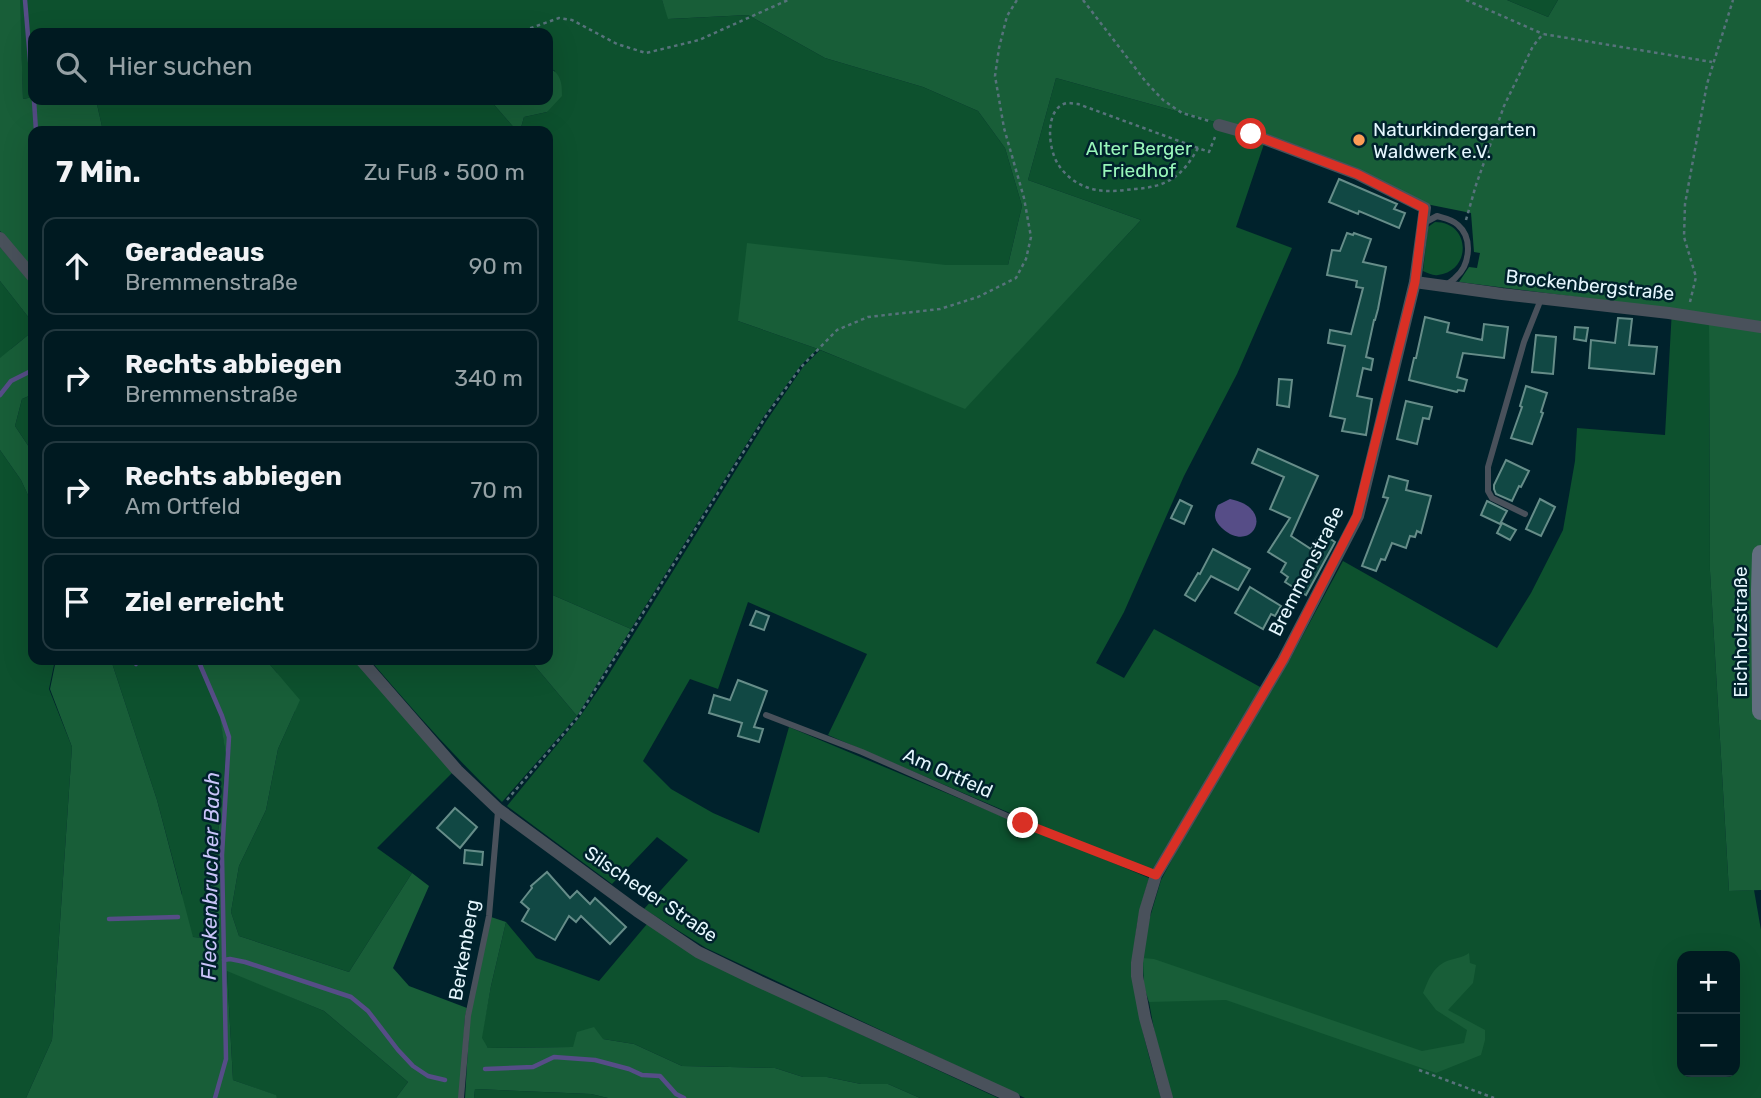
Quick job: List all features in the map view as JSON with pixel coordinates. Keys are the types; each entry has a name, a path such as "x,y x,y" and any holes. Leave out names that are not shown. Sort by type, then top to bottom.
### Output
{"main road":[{"name":"Eichholzstraße","path":"1761,554 1761,711"}],"street":[{"path":"1219,125 1251,134 1357,174 1424,208 1422,224"},
{"name":"Bremmenstraße","path":"1167,1098 1137,976 1145,911 1156,875 1283,660 1357,516 1415,282 1422,224"},
{"path":"0,238 28,271"},
{"name":"Brockenbergstraße","path":"1415,282 1688,315 1761,327"},
{"name":"Silscheder Straße","path":"365,665 457,770 498,809 637,911 698,952 1014,1098"}],"lane":[{"path":"1422,224 1437,216 1450,219 1460,226 1468,239 1468,257 1458,276 1442,286"},
{"path":"1525,514 1492,498 1488,491 1488,467 1524,342 1541,299"},
{"name":"Am Ortfeld","path":"766,715 862,752 1023,823 1156,875"},
{"name":"Berkenberg","path":"461,1098 468,1016 489,916 498,809"}],"path":[{"path":"531,28 559,18 572,20 617,44 646,53 699,40 789,0"},
{"path":"498,809 578,717 766,416 801,367 837,330 868,317 940,309 978,297 1016,278 1026,260 1031,237 1024,198 1004,128 995,76 1007,16 1017,0"},
{"path":"1083,0 1163,100 1182,113 1219,125 1209,152 1078,104 1066,103 1056,111 1051,123 1050,146 1058,164 1071,179 1088,188 1134,190 1170,181 1192,159 1198,148"},
{"path":"1466,0 1543,34 1712,62"},
{"path":"1688,315 1696,277 1685,237 1685,204 1712,62 1733,0"},
{"path":"1460,226 1467,218 1504,106 1533,46 1543,34"},
{"path":"1419,1070 1494,1098"}],"green space":[{"path":"0,0 662,0 669,19 748,15 825,58 923,87 978,111 1005,148 1022,206 1008,265 946,265 738,321 818,349 801,365 764,416 631,629 553,595 553,126 521,126 524,117 547,112 548,105 553,105 553,28 28,28 28,98 23,99 21,44"},
{"path":"0,0 20,0 23,99 28,98 28,105 97,105 102,126 28,126 28,264 0,231"},
{"path":"662,0 1507,0 1548,17 1558,0 1761,0 1761,890 1729,891 1710,571 1709,323 1672,309 1459,282 1469,267 1477,268 1480,253 1474,252 1471,213 1426,204 1226,125 1056,78 1028,180 1141,220 965,409 818,349 738,321 747,243 946,265 1008,265 1022,206 1005,148 978,111 923,87 825,58 748,15 668,19"},
{"path":"1507,0 1558,0 1548,17"},
{"path":"553,71 556,73 560,79 562,96 547,112 524,117 521,126 513,126 494,105 553,105"},
{"name":"Alter Berger Friedhof","path":"1056,78 1226,125 1265,141 1236,227 1292,248 1237,374 1184,476 1124,612 1096,663 1124,678 1154,629 1262,688 1152,870 1031,822 828,735 867,654 748,602 718,689 690,679 643,761 671,789 713,813 759,833 789,727 1149,878 1137,925 1134,974 1140,1016 1161,1098 1025,1098 706,948 644,909 688,860 657,837 612,884 507,806 579,718 606,679 767,420 803,367 820,350 965,408 1141,220 1028,180"},
{"path":"97,105 494,105 513,126 102,126"},
{"path":"1435,222 1447,224 1455,230 1463,247 1457,265 1449,272 1436,275 1423,271 1428,227"},
{"path":"0,247 28,279 28,317 0,281"},
{"path":"0,281 28,317 28,335 11,349 0,386"},
{"path":"1672,309 1709,323 1710,571 1729,891 1754,890 1761,930 1761,1098 1171,1098 1144,986 1143,958 1147,927 1161,880 1191,824 1290,659 1343,561 1497,648 1531,593 1563,530 1575,461 1577,428 1665,435"},
{"path":"28,335 28,396 22,399 15,426 28,446 28,495 0,450 0,358"},
{"path":"28,396 28,446 15,426 22,399"},
{"path":"0,450 28,495 28,665 54,665 49,689 72,747 52,1040 26,1098 0,1098"},
{"path":"553,595 631,629 577,716 534,665 553,665"},
{"path":"55,665 113,665 157,800 193,937 206,938 209,884 220,820 226,757 219,710 199,665 270,665 300,700 278,749 266,810 239,866 231,912 239,936 349,972 412,873 429,886 393,968 409,986 467,1008 460,1098 396,1098 408,1082 324,1011 227,971 233,1080 276,1095 277,1098 26,1098 52,1040 72,747 50,689"},
{"path":"113,665 200,665 212,690 277,673 270,665 359,665 453,772 377,848 412,873 349,972 239,936 231,912 239,866 266,810 278,749 295,711 220,712 226,757 220,820 209,884 207,938 182,936 182,894 157,800"},
{"path":"374,665 534,665 577,716 502,802 418,715"},
{"path":"491,917 506,922 482,1038 488,1048 573,1047 577,1032 594,1027 603,1039 634,1044 682,1066 775,1068 803,1077 827,1077 861,1084 888,1084 920,1098 608,1098 591,1094 475,1089 474,1098 465,1098 470,1015"},
{"path":"506,922 536,958 599,981 647,924 763,989 998,1098 920,1098 888,1084 861,1084 827,1077 803,1077 775,1068 682,1066 634,1044 603,1039 573,1047 488,1048 481,1039"},
{"path":"1469,953 1470,963 1476,965 1473,983 1448,1010 1485,1030 1481,1055 1436,1073 1226,1000 1149,1002 1144,986 1143,958 1154,959 1422,1051 1464,1043 1467,1030 1436,1010 1423,993 1438,967"},
{"path":"227,970 324,1011 408,1082 396,1098 277,1098 233,1080"},
{"path":"475,1089 591,1094 608,1098 474,1098"}],"shaded area":[{"path":"1230,499 1244,504 1253,511 1256,519 1251,533 1243,537 1234,536 1216,521 1218,505"}],"building":[{"path":"1339,179 1397,204 1394,209 1405,213 1399,228 1329,202"},
{"path":"1347,233 1371,239 1363,262 1386,267 1366,357 1373,359 1371,370 1363,368 1357,396 1372,399 1366,435 1342,431 1345,419 1330,416 1345,346 1328,343 1330,330 1351,334 1363,288 1356,287 1357,281 1327,275 1332,250 1340,251"},
{"path":"1425,317 1449,323 1447,332 1482,340 1484,324 1508,327 1504,358 1463,353 1457,377 1467,380 1464,391 1457,392 1409,380"},
{"path":"1618,318 1632,319 1629,345 1657,347 1654,374 1589,368 1591,340 1615,343"},
{"path":"1575,327 1588,328 1586,341 1574,339"},
{"path":"1536,335 1556,337 1553,374 1532,372"},
{"path":"1279,379 1292,380 1289,407 1277,405"},
{"path":"1526,386 1547,393 1532,444 1511,438"},
{"path":"1406,401 1432,407 1429,419 1423,418 1417,444 1397,439"},
{"path":"1258,449 1318,476 1291,536 1311,549 1321,533 1335,542 1306,595 1285,582 1288,577 1281,572 1286,563 1268,552 1290,518 1270,509 1284,477 1252,463"},
{"path":"1506,460 1529,471 1512,501 1496,494 1494,489"},
{"path":"1389,476 1408,481 1406,490 1431,496 1421,533 1417,531 1415,537 1410,536 1406,548 1392,543 1385,560 1381,559 1376,571 1362,566 1388,498 1383,497"},
{"path":"1540,499 1555,507 1541,536 1526,529"},
{"path":"1180,500 1192,506 1184,524 1171,518"},
{"path":"1487,501 1507,511 1500,524 1481,515"},
{"path":"1502,523 1516,530 1510,540 1497,533"},
{"path":"1213,549 1250,569 1238,590 1211,576 1195,601 1185,595"},
{"path":"1250,587 1281,606 1275,616 1271,614 1263,629 1235,613"},
{"path":"756,611 769,616 764,630 750,625"},
{"path":"738,680 767,691 754,727 763,729 759,742 738,736 742,723 709,713 714,695 730,700"},
{"path":"455,808 477,827 460,848 437,828"},
{"path":"465,850 483,852 482,865 464,863"},
{"path":"547,872 570,898 577,891 590,904 595,898 626,927 610,944 581,916 576,922 569,916 555,940 522,921 529,909 521,902 531,886"}],"waterway":[{"name":"Fleckenbrucher Bach","path":"25,0 28,36"},
{"name":"Fleckenbrucher Bach","path":"34,105 36,126"},
{"path":"0,395 11,381 28,372"},
{"name":"Fleckenbrucher Bach","path":"200,665 229,737 222,855 226,1059 215,1098"},
{"path":"109,919 178,917"},
{"path":"224,960 245,962 351,997 368,1011 413,1066 428,1076 445,1080"},
{"path":"485,1069 533,1067 554,1057 595,1060 642,1075 660,1076 676,1094 684,1098"}],"place":[{"name":"Naturkindergarten Waldwerk e.V.","path":"1359,140"}],"route":[{"path":"1023,823 1156,875 1283,660 1357,516 1415,282 1424,208 1357,174 1251,134"}]}
